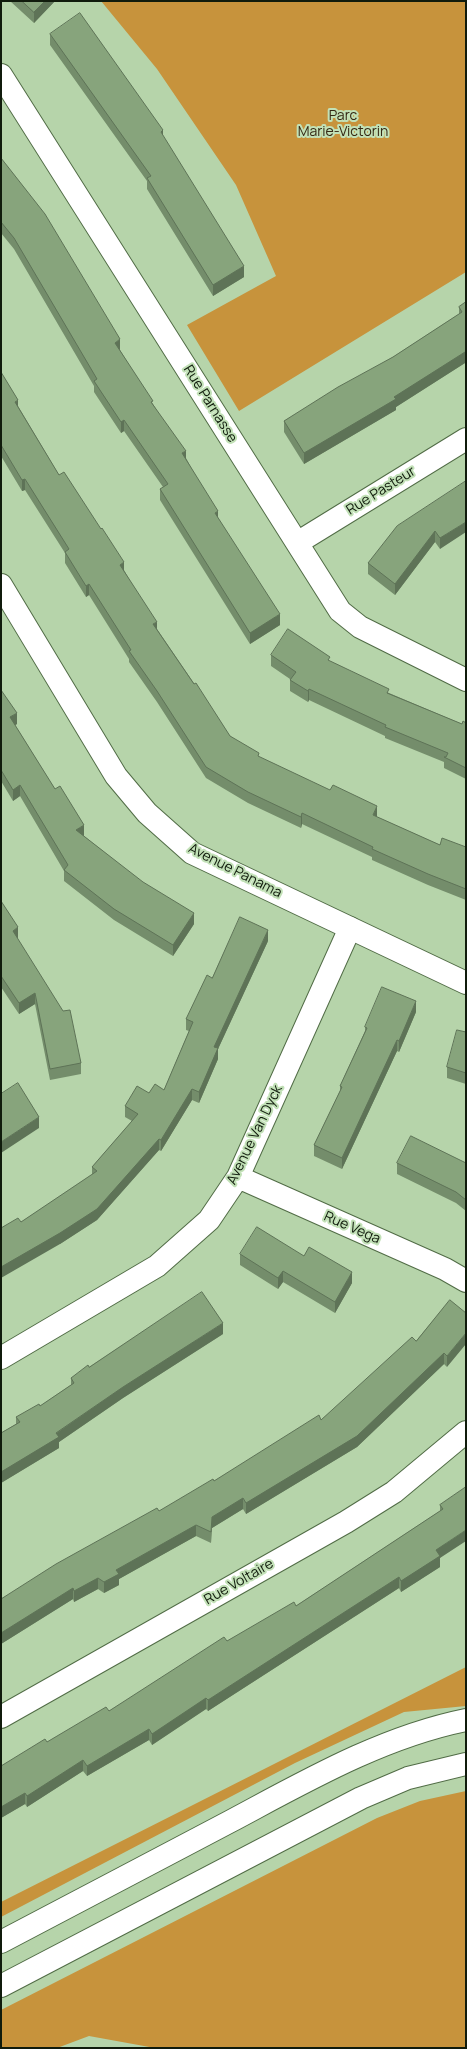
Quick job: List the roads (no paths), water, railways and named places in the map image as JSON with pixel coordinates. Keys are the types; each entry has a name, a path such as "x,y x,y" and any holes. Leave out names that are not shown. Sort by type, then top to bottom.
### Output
{"main road":[{"name":"Rue Parnasse","path":"1,75 340,611 360,627 466,680"},
{"name":"Rue Pasteur","path":"297,543 466,439"},
{"name":"Avenue Panama","path":"1,585 116,776 147,813 192,853 466,983"},
{"name":"Avenue Van Dyck","path":"1,1358 157,1266 209,1220 238,1177 350,928"},
{"name":"Rue Vega","path":"238,1177 445,1269 466,1281"},
{"name":"Rue Voltaire","path":"1,1717 346,1522 394,1492 466,1432"},
{"path":"1,1942 335,1767 396,1740 466,1720"},
{"path":"1,1986 362,1798 408,1778 466,1764"}],"park label":[{"name":"Parc Marie-Victorin","path":"343,124"}]}
